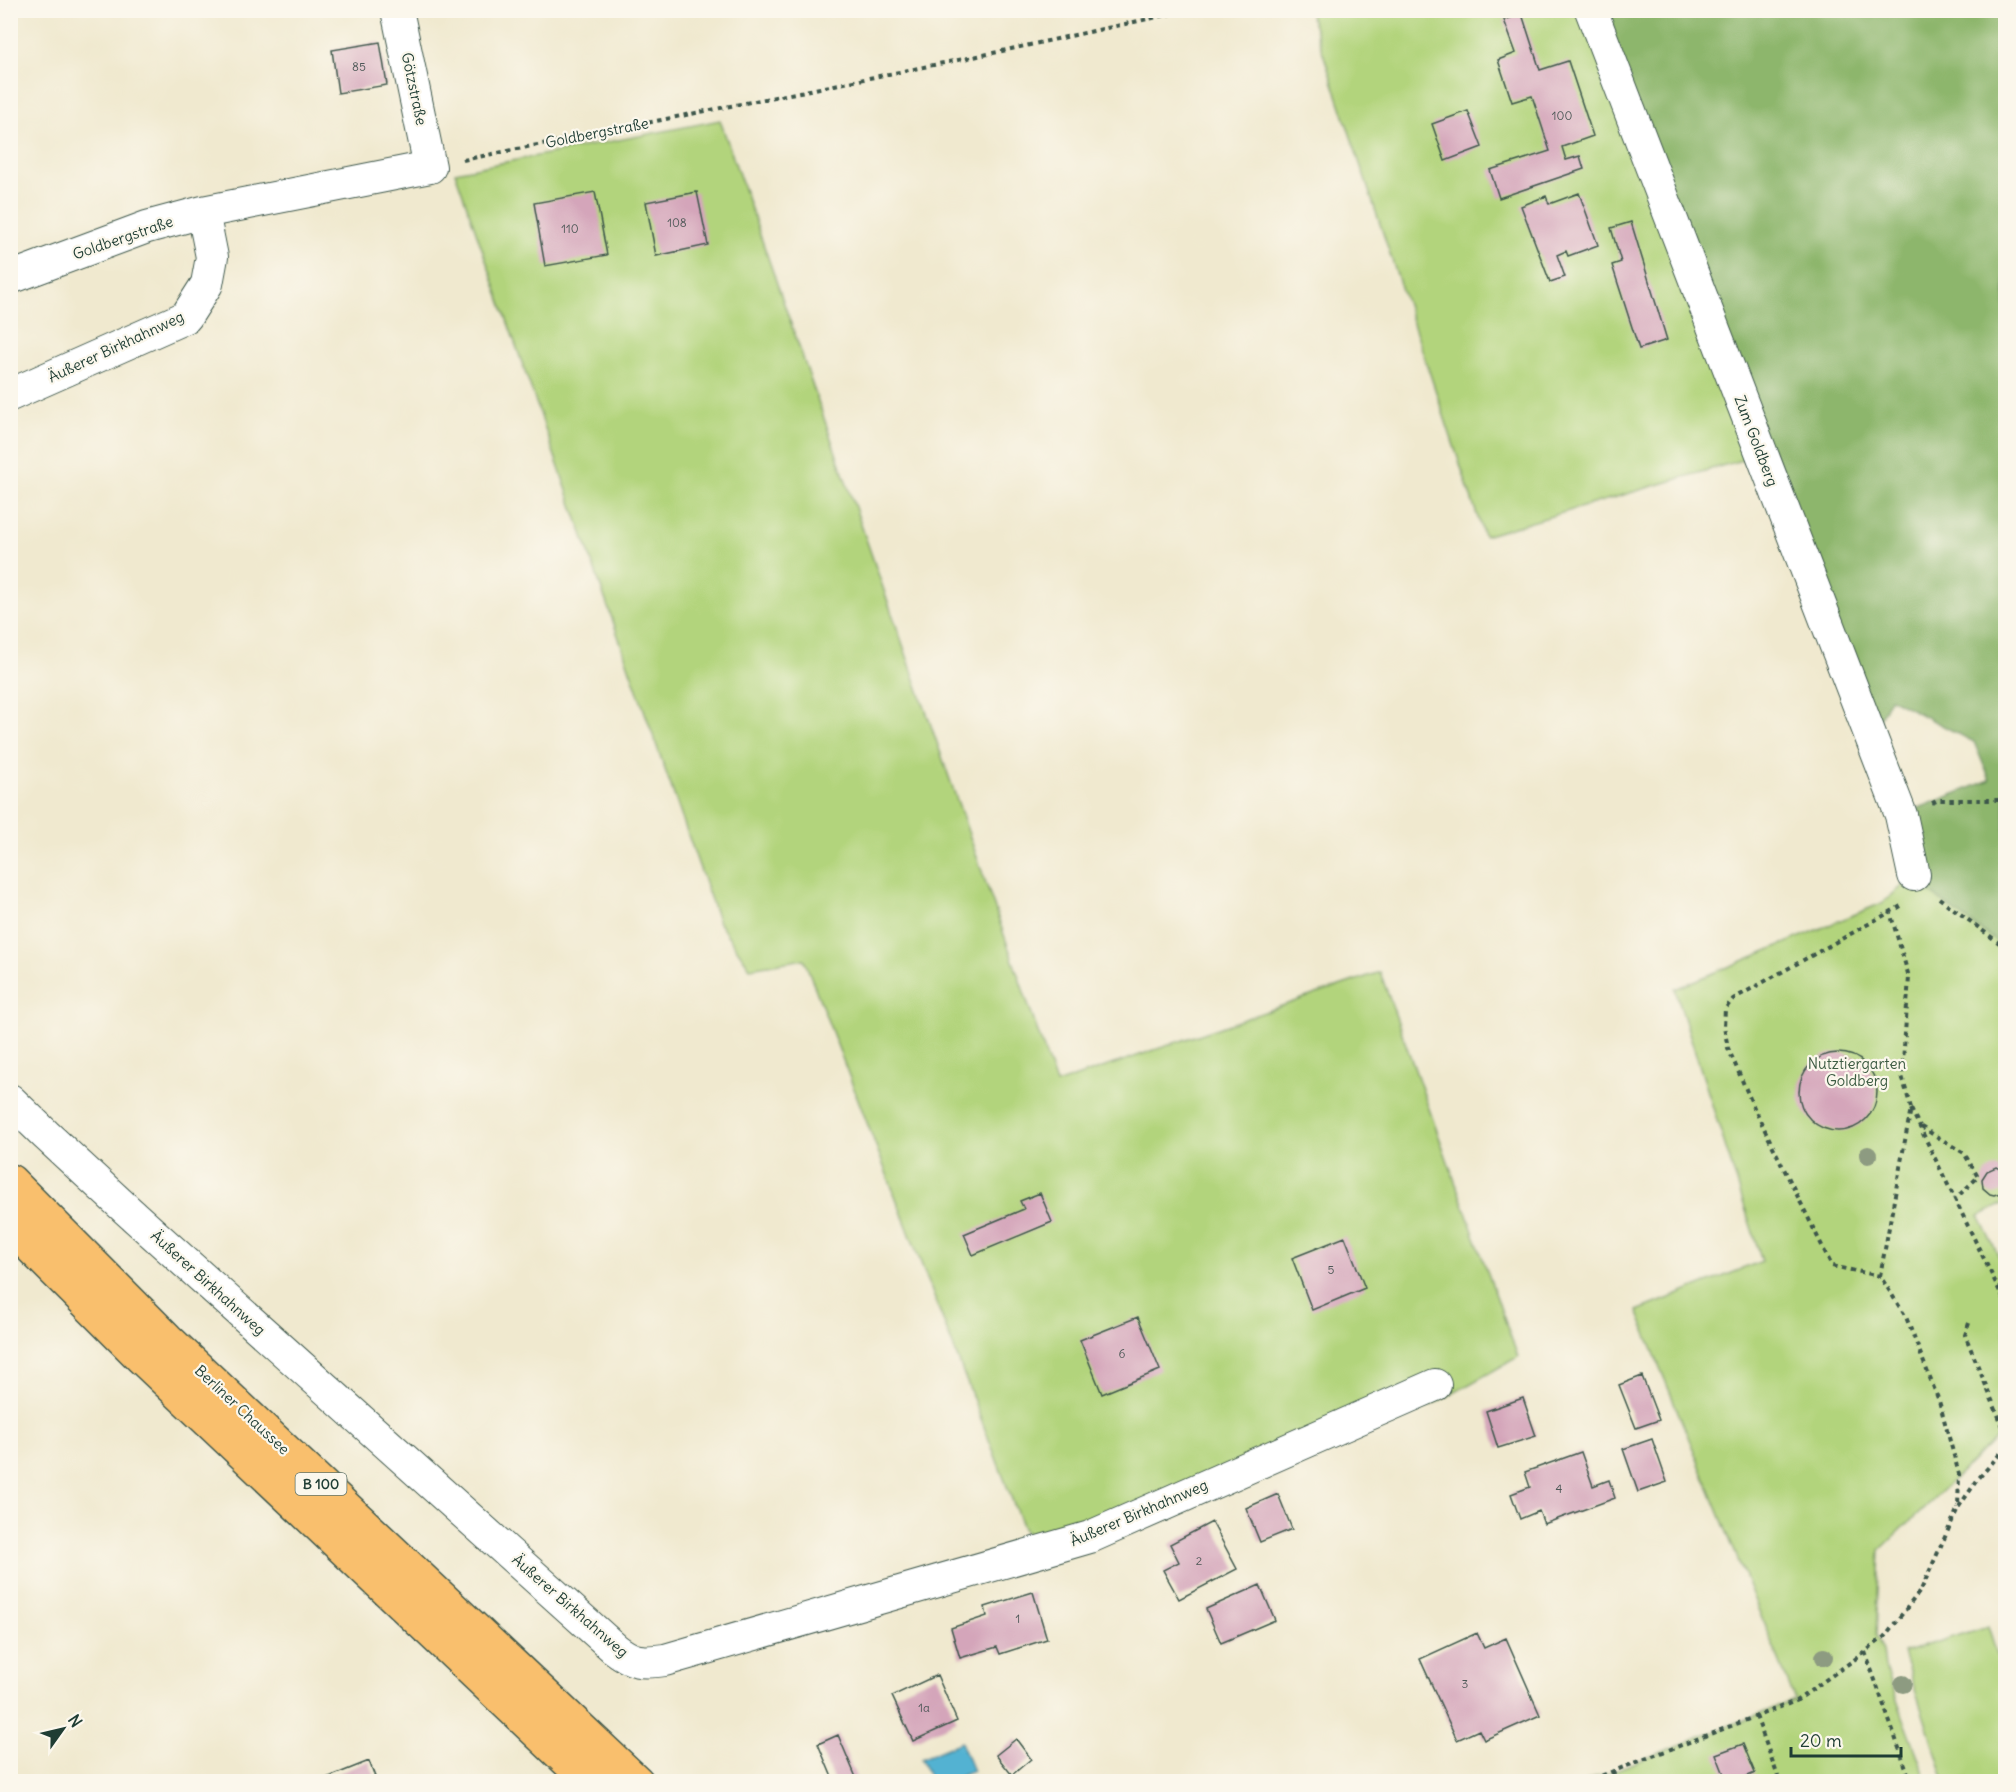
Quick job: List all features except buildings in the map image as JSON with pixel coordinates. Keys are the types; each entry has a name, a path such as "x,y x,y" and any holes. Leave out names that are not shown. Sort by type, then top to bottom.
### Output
{"highway":[{"name":"Berliner Chaussee","path":"10,1181 167,1339 637,1782"},
{"name":"Berliner Chaussee","path":"10,1226 150,1366 590,1782"}],"street":[{"name":"Götzstraße","path":"398,10 430,167"},
{"name":"Zum Goldberg","path":"1591,10 1901,815 1911,888"},
{"name":"Goldbergstraße","path":"10,278 147,227 203,212 430,167"},
{"name":"Äußerer Birkhahnweg","path":"10,395 186,317 207,284 212,257 203,212"},
{"name":"Äußerer Birkhahnweg","path":"10,1101 127,1210 614,1648 627,1658 642,1663 665,1660 1090,1537 1435,1385"}],"path":[{"name":"Goldbergstraße","path":"430,167 993,53 1189,10"},
{"path":"1901,815 1939,800 2006,800"},
{"path":"1880,1276 1832,1266 1755,1110 1728,1048 1724,1027 1725,1009 1733,999 1890,912 1911,888"},
{"path":"1938,898 2006,948"},
{"path":"1890,912 1909,976 1902,1076 1911,1108 2006,1304"},
{"path":"1911,1108 1880,1276 1906,1317 1939,1401 1959,1474 1958,1508"},
{"path":"1919,1126 1964,1153 1978,1178 1955,1199"},
{"path":"1969,1323 1965,1335 2006,1434"},
{"path":"1585,1782 1796,1701 1884,1637 1921,1590 1958,1508 1978,1479 2006,1447"},
{"path":"1865,1652 1911,1782"},
{"path":"1756,1716 1780,1782"},
{"path":"1613,1771 1616,1782"}],"green space":[{"path":"1309,11 1588,11 1752,457 1484,536"},
{"path":"1598,11 2005,11 2005,948 1928,891 1914,875 1901,815 1990,780 1974,742 1890,698 1870,738"},
{"path":"720,120 1056,1084 1380,972 1518,1357 1434,1404 1248,1469 1028,1541 804,959 750,968 719,923 455,172"},
{"name":"Nutztiergarten Goldberg","path":"1929,864 2005,923 2005,1203 1979,1216 2005,1269 2006,1429 1880,1550 1876,1636 1883,1651 1885,1668 1927,1781 1585,1782 1795,1700 1637,1311 1762,1261 1675,989 1882,903"},
{"path":"1988,1626 2005,1679 2005,1781 1945,1781 1903,1653"}],"water":[{"path":"961,1742 973,1771 948,1781 931,1781 921,1759"}]}
